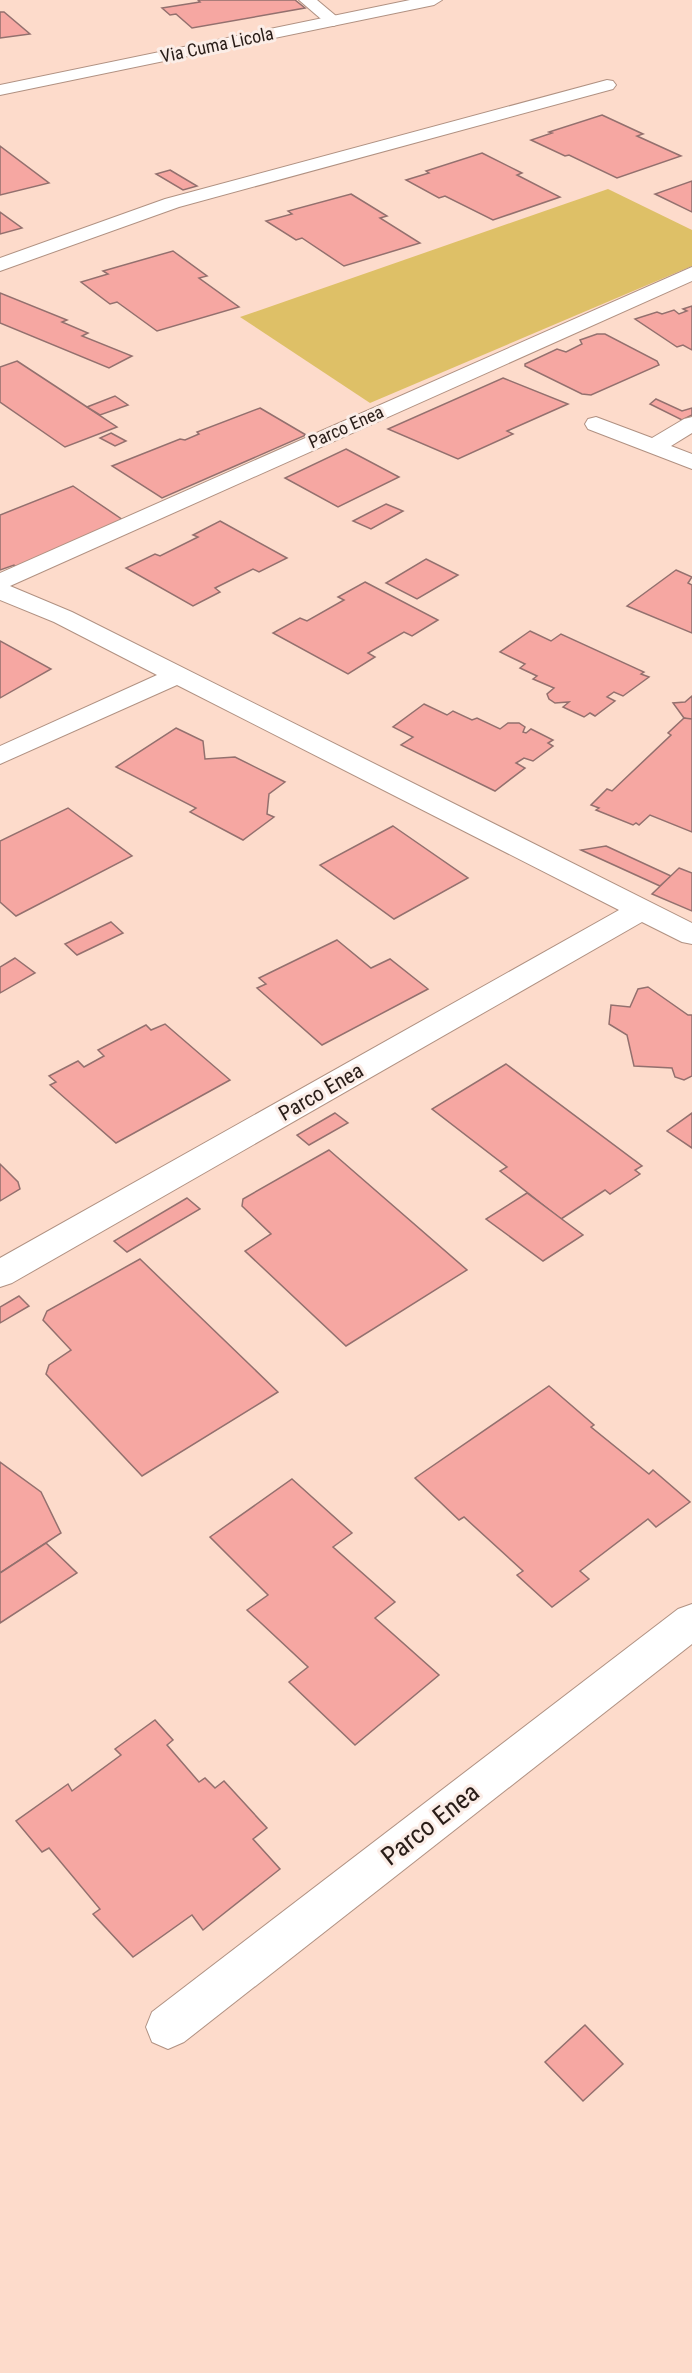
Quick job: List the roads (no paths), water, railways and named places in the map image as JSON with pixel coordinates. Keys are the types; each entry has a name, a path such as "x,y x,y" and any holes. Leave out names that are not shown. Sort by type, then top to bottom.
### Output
{"street":[{"path":"307,0 334,21"},
{"name":"Via Cuma Licola","path":"0,90 434,0"},
{"path":"0,265 172,203 607,85"},
{"name":"Parco Enea","path":"0,582 692,273"},
{"path":"596,424 692,462"},
{"path":"653,447 692,424"},
{"path":"0,591 63,617 692,935"},
{"path":"0,756 178,675"},
{"name":"Parco Enea","path":"0,1274 642,909"},
{"name":"Parco Enea","path":"168,2027 692,1621"}]}
